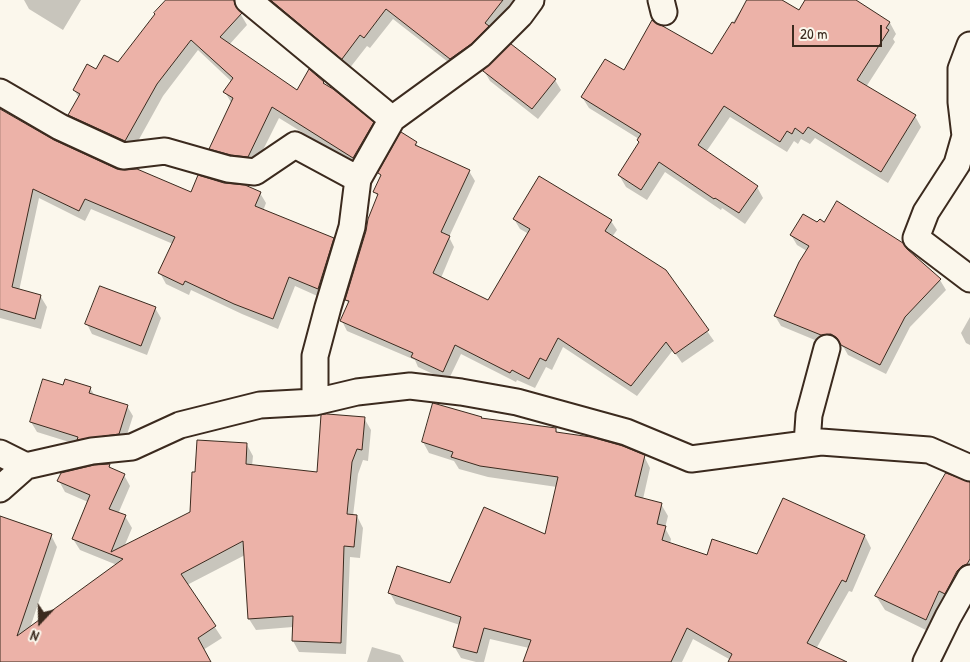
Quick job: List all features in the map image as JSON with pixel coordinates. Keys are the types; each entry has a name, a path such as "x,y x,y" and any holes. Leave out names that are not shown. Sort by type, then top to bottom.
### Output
{"street":[{"path":"248,0 392,119"},
{"path":"315,402 315,356 352,227 358,179 392,119 480,55 520,15 531,0"},
{"path":"970,45 961,69 961,102 965,136 957,164 926,212 916,238 970,279"},
{"path":"0,92 60,127 123,156 165,151 228,169 255,172 295,146 358,179"},
{"path":"807,444 809,415 828,348"},
{"path":"0,489 26,466 92,451 132,447 180,425 260,404 315,402 357,392 410,386 461,392 517,402 626,432 691,459 821,442 928,450 970,468"},
{"path":"0,453 26,466"},
{"path":"926,662 970,578"}],"building":[{"path":"166,0 234,0 235,5 242,13 220,37 297,90 309,69 323,83 374,122 353,158 272,107 248,157 209,149 233,98 223,92 233,78 191,40 157,84 125,141 68,115 80,94 73,90 87,64 96,69 104,55 118,62 154,13"},
{"path":"271,0 503,0 485,23 489,26 471,44 450,59 386,9 364,38 360,35 342,59"},
{"path":"747,0 782,0 799,10 805,0 856,0 890,22 886,28 889,30 857,80 916,115 881,172 808,127 803,134 795,128 792,134 787,131 780,142 724,106 698,145 758,186 739,213 714,199 659,162 641,190 618,175 639,142 637,140 641,134 581,97 605,59 624,70 652,20 712,54 732,22 734,23"},
{"path":"511,44 556,79 532,109 483,71"},
{"path":"0,109 54,140 117,169 137,169 191,192 198,175 224,183 245,185 261,192 255,206 334,238 318,289 289,277 273,319 234,304 185,281 183,285 158,273 175,237 85,199 79,211 33,189 12,287 41,295 35,319 0,309"},
{"path":"401,132 417,142 415,145 470,170 441,232 450,236 433,273 488,300 530,229 513,219 539,176 612,220 605,231 666,270 709,330 675,354 666,342 631,386 558,338 546,361 540,358 529,379 512,370 510,373 455,345 443,372 411,357 413,353 340,321 349,301 345,300 368,219 378,194 373,192 381,175 378,173"},
{"path":"837,201 903,243 907,249 941,279 905,317 880,365 841,345 837,338 831,334 821,335 774,316 799,262 809,246 790,235 803,214 817,222 820,219 824,222"},
{"path":"100,286 156,307 141,346 85,324"},
{"path":"43,379 63,385 65,379 91,387 89,393 128,405 119,434 77,440 78,437 30,422"},
{"path":"433,403 481,418 556,428 556,432 591,437 623,446 645,455 635,496 662,503 657,524 666,526 662,540 707,555 712,539 757,554 783,498 865,535 846,582 842,580 807,643 847,662 728,662 732,654 687,628 671,662 523,662 531,640 484,628 477,653 453,647 461,617 388,593 397,566 450,583 484,507 545,534 558,477 480,466 451,457 453,452 422,442"},
{"path":"321,415 365,417 362,450 357,449 352,462 347,514 357,515 354,547 344,546 341,643 292,641 293,616 248,619 243,541 181,574 216,626 198,638 211,662 0,662 0,516 52,534 17,636 123,559 72,539 90,495 57,481 61,473 94,465 110,464 109,467 125,474 109,509 126,515 111,552 190,512 192,472 195,472 197,440 247,443 246,464 317,472"},
{"path":"946,473 970,482 970,559 967,564 957,571 945,594 939,591 926,620 875,596"}]}
